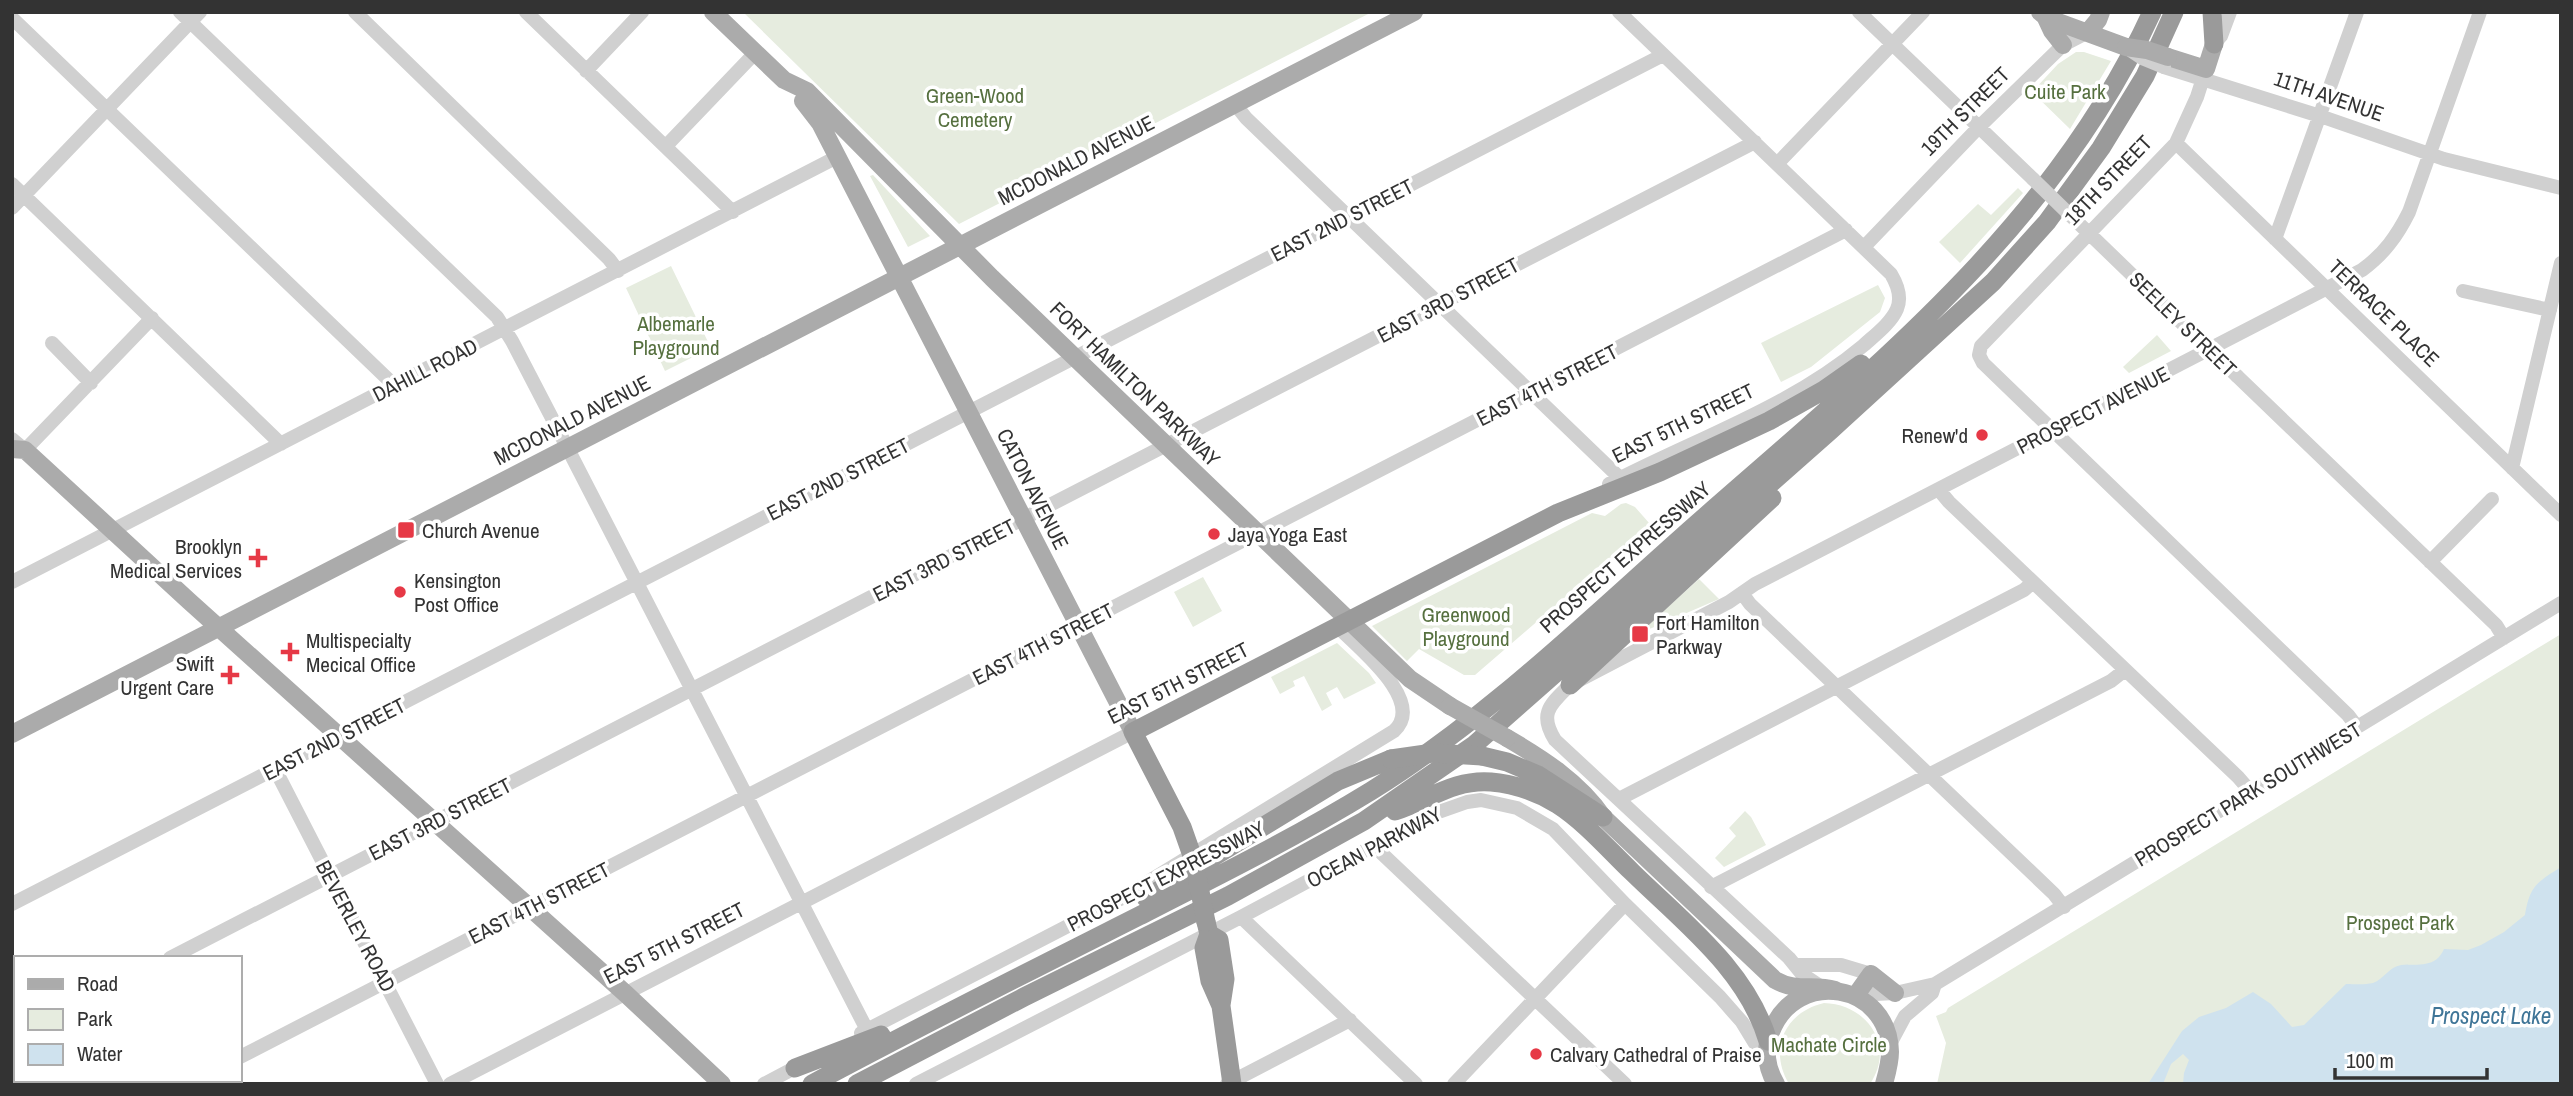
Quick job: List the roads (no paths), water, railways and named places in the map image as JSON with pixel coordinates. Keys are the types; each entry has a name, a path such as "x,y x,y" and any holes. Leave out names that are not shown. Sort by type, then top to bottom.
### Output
{"highway":[{"name":"PROSPECT EXPRESSWAY","path":"812,1084 950,1010 1292,838 1412,764 1497,699 1844,394 1930,314 2009,233 2073,151 2117,83 2152,12"},
{"name":"PROSPECT EXPRESSWAY","path":"857,1084 1024,997 1228,896 1364,821 1435,774 1517,709 1993,282 2047,222 2101,148 2144,76 2174,12"},
{"path":"2212,12 2214,44"},
{"path":"1558,513 1660,472 1769,421 1824,390 1930,314"},
{"path":"1570,685 1712,557 1787,484 1829,431"},
{"name":"EAST 5TH STREET","path":"1133,732 1558,513"},
{"name":"CATON AVENUE","path":"1133,732 1182,827 1193,857 1207,928 1219,940 1225,979 1221,1006 1230,1083"},
{"path":"1084,944 1111,918 1169,886 1290,810 1353,773 1391,759 1433,753 1482,756 1507,762 1538,775 1603,817"},
{"path":"1364,821 1403,809 1440,791 1465,783 1506,784 1539,794 1572,815 1730,968 1754,1006 1768,1041"},
{"path":"795,1068 871,1039 928,1013 950,1010"}],"main road":[{"name":"FORT HAMILTON PARKWAY","path":"713,12 784,80 807,91 1075,358 1258,533 1344,624 1410,679 1560,772 1594,803 1603,817 1775,980 1799,989 1828,988 1856,995"},
{"name":"MCDONALD AVENUE","path":"12,734 1414,12"},
{"name":"19TH STREET","path":"2088,32 2101,12"},
{"path":"2043,14 2122,46 2147,50 2166,62 2204,74"},
{"path":"2043,14 2063,46"},
{"name":"18TH STREET","path":"2204,74 2214,44"},
{"name":"CATON AVENUE","path":"784,80 814,115 837,157 1133,732"},
{"path":"17,446 626,993 722,1084"},
{"path":"1884,1084 1889,1064 1889,1044 1879,1017 1856,995 1871,974 1895,993"},
{"path":"1757,1084 1767,1063 1768,1041 1778,1018 1791,1004 1828,988"},
{"path":"1767,1063 1776,1084"}],"street":[{"path":"355,12 609,259 618,271"},
{"path":"526,12 733,212"},
{"path":"586,71 642,12"},
{"path":"1619,12 1864,247"},
{"name":"SEELEY STREET","path":"1859,12 2496,625 2504,638"},
{"path":"1777,164 1923,12"},
{"name":"18TH STREET","path":"2214,44 2221,36 2230,12"},
{"path":"2275,239 2357,12"},
{"name":"PROSPECT AVENUE","path":"1570,685 1939,489 2362,271 2377,259 2394,239 2409,212 2480,12"},
{"path":"12,208 107,109 190,16 497,317 568,447 867,1030"},
{"path":"12,18 395,386"},
{"name":"19TH STREET","path":"1864,247 1979,127 2063,46 2088,32"},
{"path":"666,146 755,53"},
{"name":"EAST 2ND STREET","path":"12,904 1663,55"},
{"name":"18TH STREET","path":"2054,430 1983,363 1979,355 1981,346 2176,143 2204,74"},
{"name":"11TH AVENUE","path":"2204,74 2430,154 2561,188"},
{"path":"1235,104 1620,478"},
{"name":"EAST 3RD STREET","path":"174,956 1755,142"},
{"name":"TERRACE PLACE","path":"2176,143 2561,515"},
{"name":"DAHILL ROAD","path":"12,582 837,157"},
{"path":"12,184 281,444"},
{"name":"EAST 4TH STREET","path":"242,1056 1846,230"},
{"name":"EAST 5TH STREET","path":"1558,513 1620,478 1773,405 1824,376 1872,337 1893,316 1898,307 1898,293 1897,283 1891,274 1864,247"},
{"path":"2512,468 2561,263"},
{"path":"2463,291 2550,310"},
{"path":"17,446 91,383 152,318"},
{"path":"52,343 91,383"},
{"path":"2054,430 2339,706 2357,727"},
{"path":"1939,489 1949,502 2251,792"},
{"path":"2430,562 2492,499"},
{"path":"1619,799 2024,590 2033,582"},
{"path":"1742,593 2054,894 2064,907"},
{"name":"PROSPECT PARK SOUTHWEST","path":"1856,995 1895,993 1935,984 2561,603"},
{"path":"764,1084 1120,899 1193,857 1399,726 1403,716 1402,706 1392,685 1344,624"},
{"path":"1711,887 2116,678 2126,670"},
{"path":"1570,685 1549,706 1546,716 1548,728 1555,740 1802,974 1828,988"},
{"name":"EAST 5TH STREET","path":"450,1084 1133,732"},
{"name":"BEVERLEY ROAD","path":"275,769 437,1084"},
{"name":"OCEAN PARKWAY","path":"916,1084 1207,928 1241,917 1445,809 1467,802 1493,802 1530,814 1553,829 1720,997 1742,1022 1767,1063"},
{"path":"1374,846 1625,1084"},
{"path":"1454,1084 1625,904"},
{"path":"1241,917 1416,1084"},
{"path":"1794,965 1841,965 1871,974"},
{"name":"PROSPECT PARK SOUTHWEST","path":"1889,1044 1905,1016 1932,993 1935,984"},
{"path":"1230,1083 1350,1020"}],"water":[{"name":"Prospect Lake","path":"2561,867 2561,1084 2183,1084 2189,1060 2183,1054 2171,1064 2163,1084 2148,1084 2182,1031 2199,1017 2226,1008 2253,992 2271,1004 2292,1027 2304,1025 2346,984 2373,983 2397,966 2431,962 2441,955 2444,949 2468,950 2504,932 2525,915 2529,898 2536,886"}],"place":[{"name":"Renew'd","path":"1982,435"},
{"name":"Church Avenue","path":"406,530"},
{"name":"Jaya Yoga East","path":"1214,534"},
{"name":"Brooklyn Medical Services","path":"258,558"},
{"name":"Kensington Post Office","path":"400,592"},
{"name":"Fort Hamilton Parkway","path":"1640,634"},
{"name":"Multispecialty Mecical Office","path":"290,652"},
{"name":"Swift Urgent Care","path":"230,675"},
{"name":"Calvary Cathedral of Praise","path":"1536,1054"}],"park label":[{"name":"Cuite Park","path":"2065,91"},
{"name":"Green-Wood Cemetery","path":"975,107"},
{"name":"Albemarle Playground","path":"676,335"},
{"name":"Greenwood Playground","path":"1466,626"},
{"name":"Prospect Park","path":"2400,922"},
{"name":"Machate Circle","path":"1829,1044"}]}
